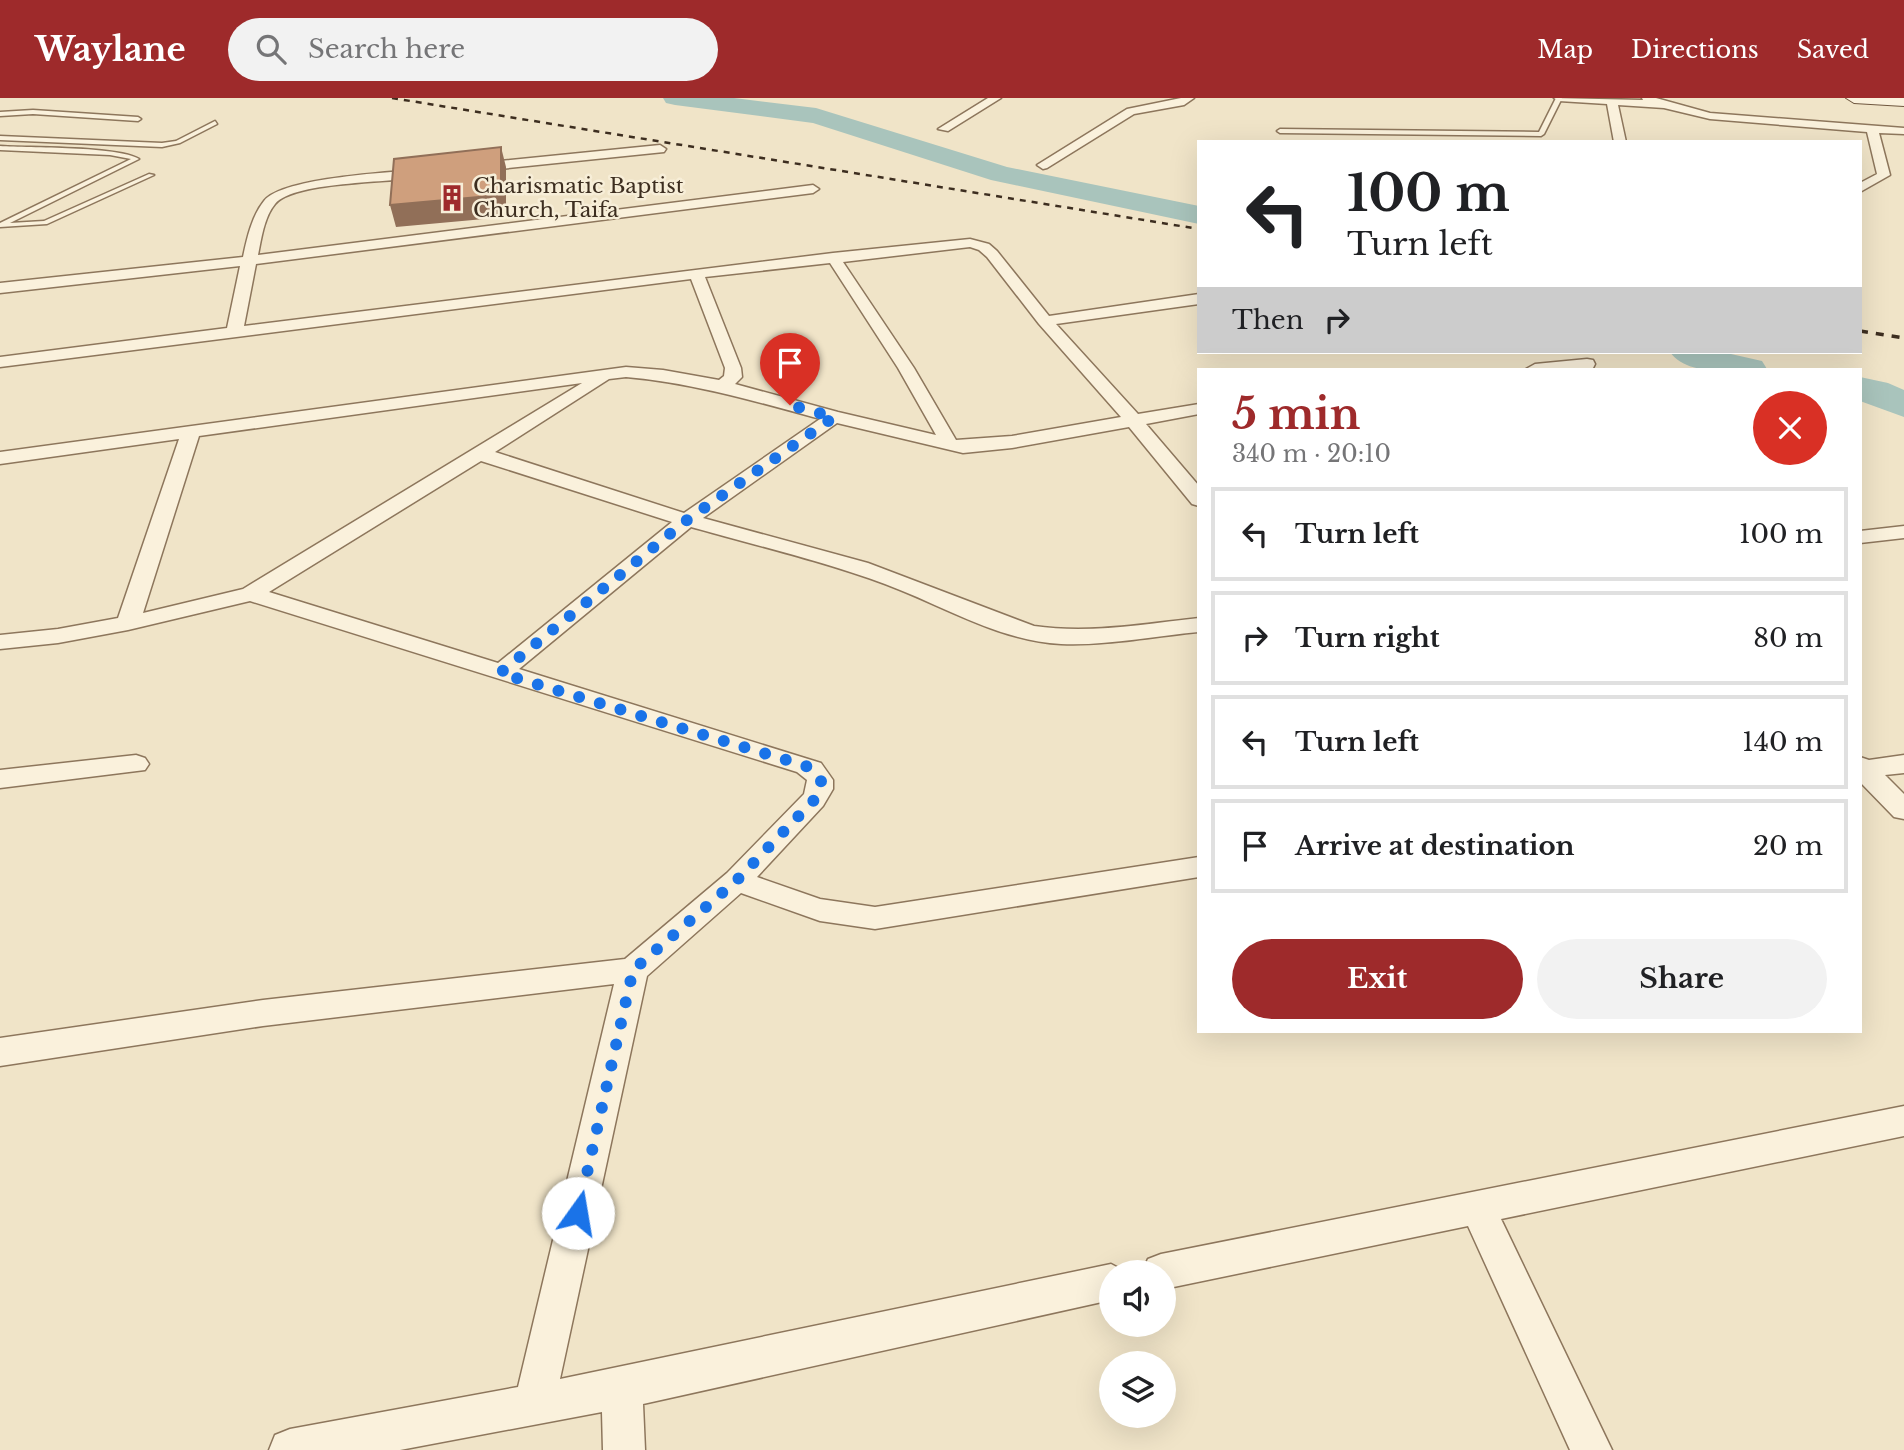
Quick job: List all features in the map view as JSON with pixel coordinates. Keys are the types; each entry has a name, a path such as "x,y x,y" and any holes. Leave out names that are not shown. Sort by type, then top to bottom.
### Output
{"main road":[{"path":"1854,98 1904,101"}],"street":[{"path":"944,128 996,98"},
{"path":"1044,165 1131,111 1175,104 1189,98"},
{"path":"1559,98 1664,105"},
{"path":"1647,98 1710,116 1904,131"},
{"path":"1681,98 1693,107 1734,118"},
{"path":"1612,103 1620,140"},
{"path":"1862,187 1889,175 1872,128"},
{"path":"235,331 249,261 266,210 270,201 281,193 306,187 449,170 660,149"},
{"path":"0,288 249,261 555,219 813,189"},
{"path":"0,362 833,257 954,243 976,245 992,254 1045,321 1133,420 1197,498"},
{"path":"833,257 906,368 945,433 948,445"},
{"path":"696,274 733,368 733,377 723,386"},
{"path":"1045,321 1197,299"},
{"path":"1545,368 1587,364"},
{"path":"0,458 607,374 640,372 723,386 948,445 990,445 1197,409"},
{"path":"0,642 58,636 128,623 251,594 607,374"},
{"path":"500,673 687,520 834,417"},
{"path":"128,623 191,432"},
{"path":"477,453 687,520 860,568 935,595 1002,624 1032,633 1061,637 1088,636 1197,625"},
{"path":"1862,537 1904,532"},
{"path":"0,1052 262,1013 633,970 737,880 814,800 821,788 821,779 806,766 251,594"},
{"path":"0,779 136,764"},
{"path":"1862,768 1904,764"},
{"path":"1862,769 1904,810"},
{"path":"737,880 811,909 841,917 875,918 1197,867"},
{"path":"535,1402 633,970"},
{"path":"1176,1269 1904,1121"},
{"path":"1478,1209 1591,1450"},
{"path":"290,1450 535,1402 622,1388 1099,1285"},
{"path":"622,1388 624,1450"}],"lane":[{"path":"1280,131 1541,134 1559,98"},
{"path":"0,114 33,113 138,119"},
{"path":"0,138 162,145 178,142 215,123"},
{"path":"0,148 110,153 136,159 0,225"},
{"path":"0,225 45,223 151,175"}],"building":[{"path":"501,147 501,195 390,205 394,159"}],"waterway":[{"path":"675,98 816,116 1001,174 1197,215"},
{"path":"1694,354 1721,365 1741,368"},
{"path":"1862,389 1874,391 1904,405"}],"railway":[{"path":"392,98 1197,229"},
{"path":"1862,331 1904,338"}],"place":[{"name":"Charismatic Baptist Church, Taifa","path":"452,198"}],"route":[{"path":"578,1213 633,970 737,880 814,800 821,788 821,779 806,766 500,673 687,520 834,417 790,405"}]}
